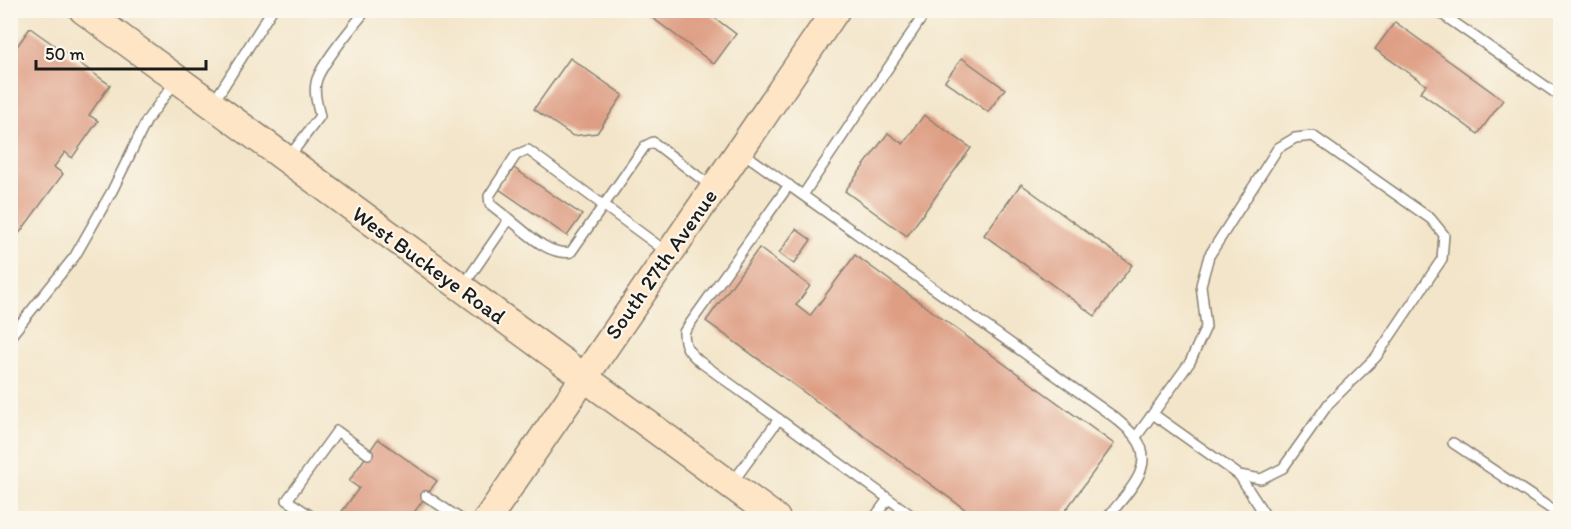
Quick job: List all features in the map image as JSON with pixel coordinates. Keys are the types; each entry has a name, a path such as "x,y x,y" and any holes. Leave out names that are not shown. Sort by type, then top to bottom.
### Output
{"main road":[{"name":"West Buckeye Road","path":"83,10 776,519"},
{"name":"South 27th Avenue","path":"488,519 836,10"}],"lane":[{"path":"212,105 272,10"},
{"path":"286,159 320,116 315,96 317,79 366,10"},
{"path":"803,195 927,10"},
{"path":"1437,11 1557,94"},
{"path":"10,337 75,256 112,191 147,120 177,79"},
{"path":"1136,437 1190,362 1206,327 1201,285 1209,256 1278,148 1295,138 1313,136 1431,219 1444,235 1442,260 1376,357 1329,403 1283,468 1261,479 1239,475"},
{"path":"669,253 604,206 528,150 516,155 489,196 490,204 553,252 562,254 571,252 604,206 645,146 653,142 714,188"},
{"path":"740,150 1114,417 1136,437 1142,449 1144,462 1141,474 1107,519"},
{"path":"789,185 684,332 684,342 688,351 699,361 915,519"},
{"path":"461,288 509,219"},
{"path":"1153,414 1239,475 1268,519"},
{"path":"730,485 779,419"},
{"path":"314,519 287,500 337,431 368,454"},
{"path":"1453,443 1560,515"},
{"path":"426,496 459,519"},
{"path":"874,519 888,499"}],"building":[{"path":"642,10 704,10 736,34 714,64"},
{"path":"1395,22 1503,100 1478,134 1420,92 1426,85 1375,49"},
{"path":"30,28 110,85 89,115 98,121 72,158 65,152 54,167 63,174 10,246 10,56"},
{"path":"570,58 623,95 597,133 573,136 534,109"},
{"path":"962,58 1005,89 988,112 945,81"},
{"path":"924,115 971,148 907,236 845,191 888,133 903,144"},
{"path":"514,168 582,215 567,236 499,189"},
{"path":"1021,184 1132,265 1095,316 984,235"},
{"path":"796,229 811,240 794,264 779,253"},
{"path":"759,248 810,286 796,305 810,316 855,255 1114,444 1060,518 977,518 706,321"},
{"path":"378,439 437,481 410,518 339,518 359,488 349,481"}]}
